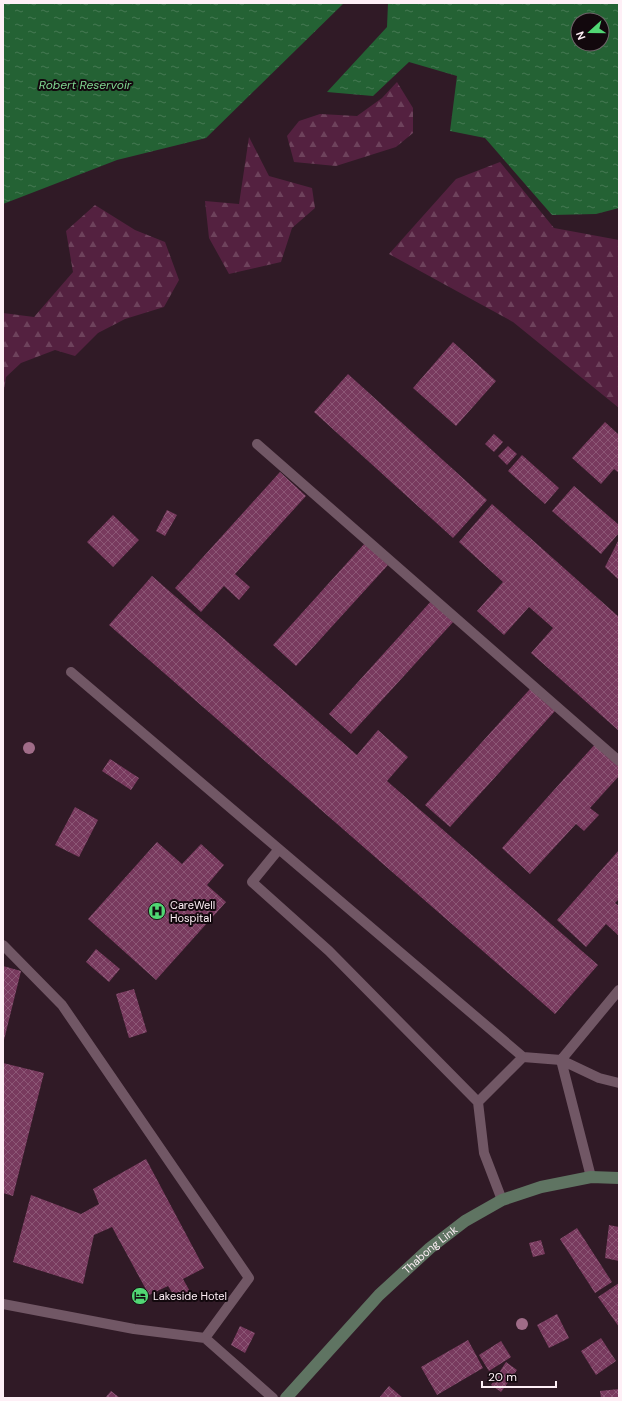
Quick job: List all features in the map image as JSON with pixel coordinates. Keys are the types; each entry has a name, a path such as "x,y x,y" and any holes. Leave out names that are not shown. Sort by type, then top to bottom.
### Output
{"main road":[{"name":"Thabong Link","path":"286,1398 384,1290 430,1248 465,1221 502,1200 541,1187 591,1177 619,1178"}],"lane":[{"path":"257,444 619,761"},
{"path":"71,672 523,1057 561,1060 599,1078 619,1083"},
{"path":"278,849 252,882 329,951 478,1102 484,1153 502,1200"},
{"path":"3,945 62,1005 249,1278 205,1338"},
{"path":"561,1060 619,990"},
{"path":"478,1102 523,1057"},
{"path":"561,1060 591,1177"},
{"path":"3,1304 134,1329 205,1338 273,1398"}],"green space":[{"path":"397,82 413,108 413,133 396,147 336,166 294,162 287,136 299,121 320,114 357,116 382,98"},
{"path":"249,137 269,176 312,188 315,208 292,228 281,262 229,274 209,238 205,201 239,204"},
{"path":"500,162 554,228 619,240 619,408 513,322 389,254 456,179"},
{"path":"95,205 135,230 165,242 179,280 164,307 125,319 98,333 75,356 55,350 21,363 6,377 3,397 3,313 34,317 73,272 66,231"}],"water":[{"name":"Robert Reservoir","path":"3,3 344,3 206,138 117,160 3,204"},
{"path":"388,3 619,3 619,208 596,214 552,215 485,138 450,131 457,76 409,62 373,96 327,92 387,27"}],"building":[{"path":"453,342 496,381 456,426 413,388"},
{"path":"348,374 487,500 453,538 314,412"},
{"path":"605,422 619,435 619,473 614,469 601,484 572,458"},
{"path":"494,434 503,442 494,452 485,444"},
{"path":"508,446 517,454 507,465 498,456"},
{"path":"522,455 559,488 545,504 508,471"},
{"path":"280,472 306,496 235,574 250,587 239,600 224,586 201,612 175,588"},
{"path":"574,486 619,525 619,533 601,554 552,511"},
{"path":"492,504 619,617 619,731 531,653 553,628 529,607 504,635 477,611 503,582 459,542"},
{"path":"167,510 177,515 165,536 156,531"},
{"path":"113,515 139,540 113,567 87,542"},
{"path":"619,539 619,580 605,567"},
{"path":"365,543 388,565 296,666 273,645"},
{"path":"152,576 357,755 378,730 408,757 387,781 598,965 555,1014 109,625"},
{"path":"433,599 455,620 351,734 329,714"},
{"path":"530,689 555,711 450,827 425,805"},
{"path":"597,742 619,762 619,776 590,808 599,815 584,831 576,824 530,874 502,848"},
{"path":"110,759 139,778 131,790 102,771"},
{"path":"75,807 98,820 79,857 55,845"},
{"name":"CareWell Hospital","path":"157,842 182,864 201,844 224,865 207,885 226,902 156,980 88,919"},
{"path":"619,850 619,899 615,903 619,906 619,936 606,924 586,947 557,920"},
{"path":"96,949 120,969 109,982 86,962"},
{"path":"3,966 21,971 4,1040 3,1039"},
{"path":"134,989 147,1032 129,1038 116,994"},
{"path":"3,1063 44,1073 13,1196 3,1193"},
{"name":"Lakeside Hotel","path":"146,1159 204,1268 183,1279 192,1295 178,1302 168,1286 149,1295 112,1227 94,1235 83,1284 13,1262 31,1195 81,1214 99,1204 93,1189"},
{"path":"609,1225 619,1227 619,1261 605,1258"},
{"path":"577,1228 612,1282 595,1293 560,1239"},
{"path":"541,1240 545,1254 533,1257 529,1243"},
{"path":"619,1283 619,1327 598,1297"},
{"path":"557,1314 569,1338 549,1348 537,1325"},
{"path":"240,1326 255,1333 245,1353 231,1345"},
{"path":"601,1338 616,1361 596,1375 581,1351"},
{"path":"468,1340 483,1368 437,1395 421,1367"},
{"path":"501,1341 511,1357 489,1371 479,1355"},
{"path":"506,1362 517,1370 501,1392 491,1385"},
{"path":"389,1386 403,1398 379,1398"},
{"path":"619,1389 619,1398 601,1398 600,1391"},
{"path":"111,1391 120,1398 105,1398"}],"place":[{"name":"CareWell Hospital","path":"157,911"},
{"name":"Lakeside Hotel","path":"140,1296"}]}
